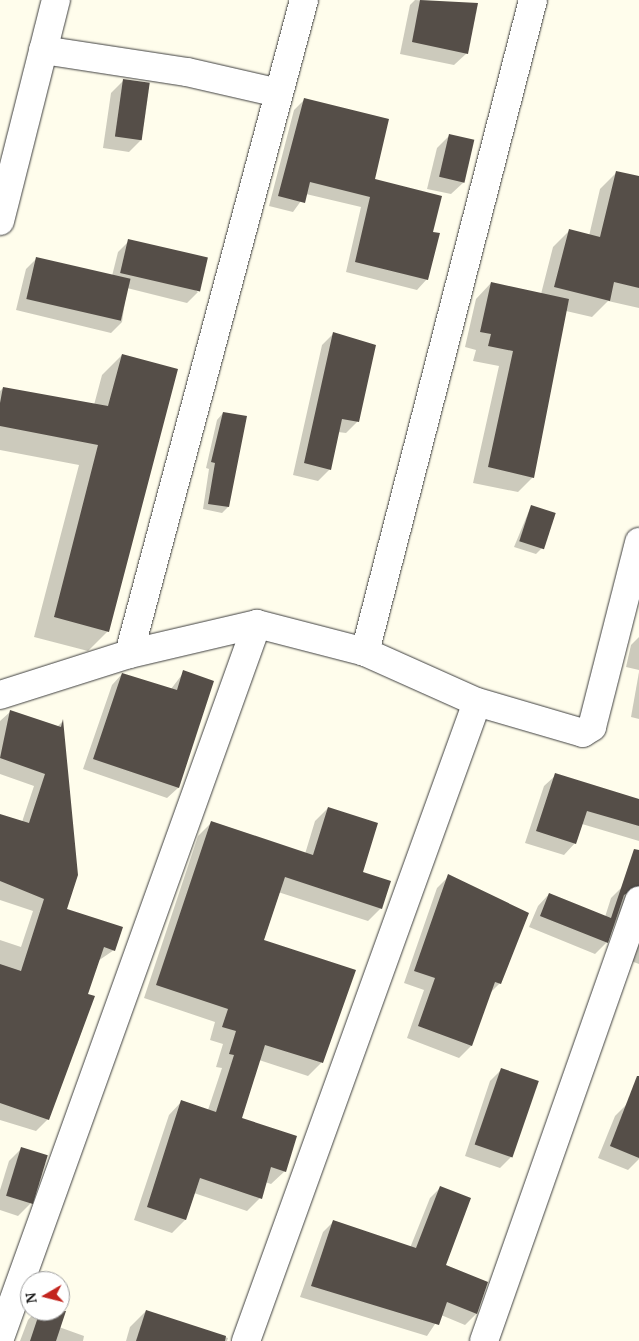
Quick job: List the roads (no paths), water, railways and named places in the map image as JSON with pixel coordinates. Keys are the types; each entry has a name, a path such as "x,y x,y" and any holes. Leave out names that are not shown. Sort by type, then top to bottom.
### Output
{"street":[{"path":"0,222 56,0"},
{"path":"129,654 304,0"},
{"path":"365,652 533,0"},
{"path":"43,50 187,72 279,94"},
{"path":"0,695 129,654 257,624 365,652 477,702 588,731 639,542"},
{"path":"0,1338 257,624"},
{"path":"246,1341 477,702"},
{"path":"484,1341 639,901"}]}
